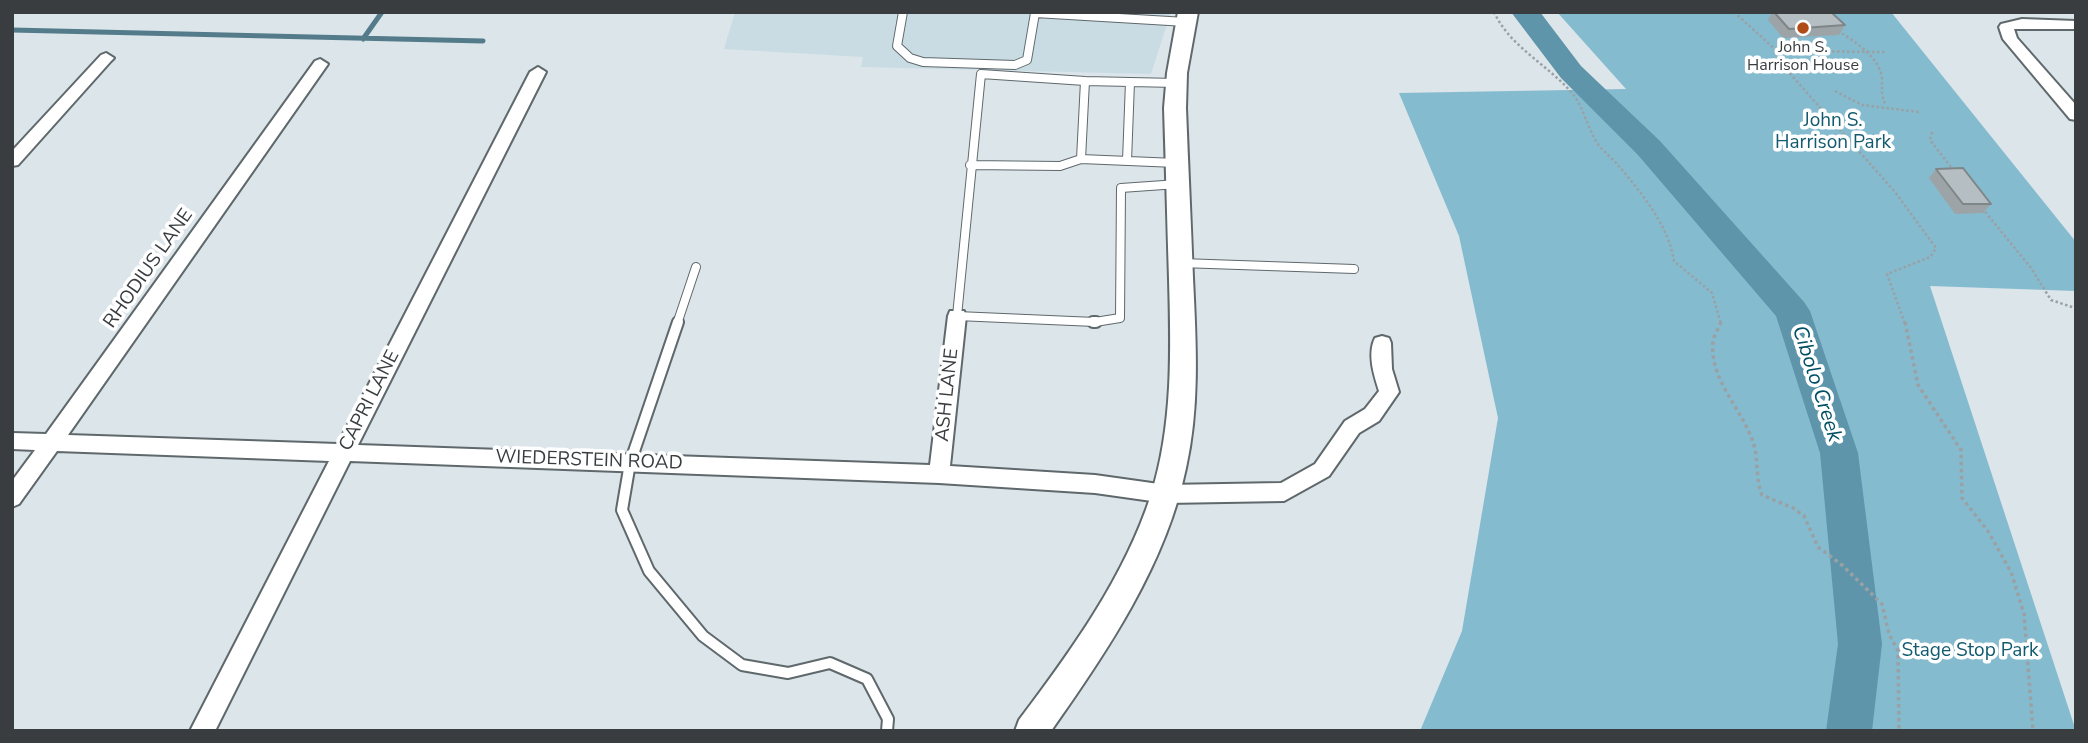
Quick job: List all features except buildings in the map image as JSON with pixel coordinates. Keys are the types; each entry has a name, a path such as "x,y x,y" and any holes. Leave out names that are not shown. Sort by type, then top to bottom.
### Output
{"main road":[{"path":"1031,731 1079,666 1130,573 1166,494 1182,400 1176,83 1187,17"}],"street":[{"path":"2076,25 2022,23 2006,27 2010,39 2076,115"},
{"path":"12,161 106,58"},
{"name":"RHODIUS LANE","path":"12,499 320,64"},
{"name":"CAPRI LANE","path":"202,731 538,72"},
{"name":"ASH LANE","path":"939,474 957,316"},
{"name":"WIEDERSTEIN ROAD","path":"12,441 939,474 1095,484 1166,494 1284,492 1322,470 1352,427 1372,415 1389,392 1382,369 1382,343"}],"lane":[{"path":"903,12 897,46 909,58 923,62 1015,65 1027,60 1035,13 1187,17"},
{"path":"1176,83 1084,81 981,74 957,316 1095,322 1120,318 1121,188 1178,174"},
{"path":"1081,159 1084,81"},
{"path":"1126,161 1130,82"},
{"path":"970,165 1060,166 1081,159 1126,161 1178,174"},
{"path":"1181,262 1354,269"},
{"path":"696,267 629,463 622,510 649,571 703,636 742,666 788,673 830,663 867,679 888,719 887,731"}],"path":[{"path":"1494,12 1501,27 1513,40 1573,94 1597,144 1618,165 1664,229 1672,247 1674,261 1712,293 1721,323 1713,342 1717,365 1754,444 1757,486 1762,495 1793,508 1804,516 1818,547 1842,565 1882,604 1889,634 1898,651 1899,731"},
{"path":"1734,12 1777,51 1886,52"},
{"path":"1832,25 1845,37 1858,43 1882,77 1880,90 1886,106"},
{"path":"1777,51 1777,59 1846,135 1930,237 1936,248 1930,257 1887,274 1906,326 1918,385 1961,450 1962,498 1988,531 2011,572 2024,614 2034,731"},
{"path":"1835,91 1862,105 1919,112"},
{"path":"1932,132 1930,140 1954,172"},
{"path":"1978,203 2031,268 2050,300 2076,308"}],"shaded area":[{"path":"735,12 1171,12 1151,74 861,67 863,57 724,49"}],"green space":[{"path":"1557,12 1891,12 2076,242 2076,291 1930,286 2076,731 1420,731 1462,631 1498,418 1459,236 1399,93 1626,89"}],"waterway":[{"path":"364,38 382,12"},
{"name":"Cibolo Creek","path":"1525,12 1571,72 1649,148 1792,311 1839,453 1860,644 1849,731"},
{"path":"12,30 364,38"},
{"path":"364,38 483,41"}],"place":[{"name":"John S. Harrison House","path":"1803,28"}],"park label":[{"name":"John S. Harrison Park","path":"1833,132"},
{"name":"Stage Stop Park","path":"1970,651"}]}
